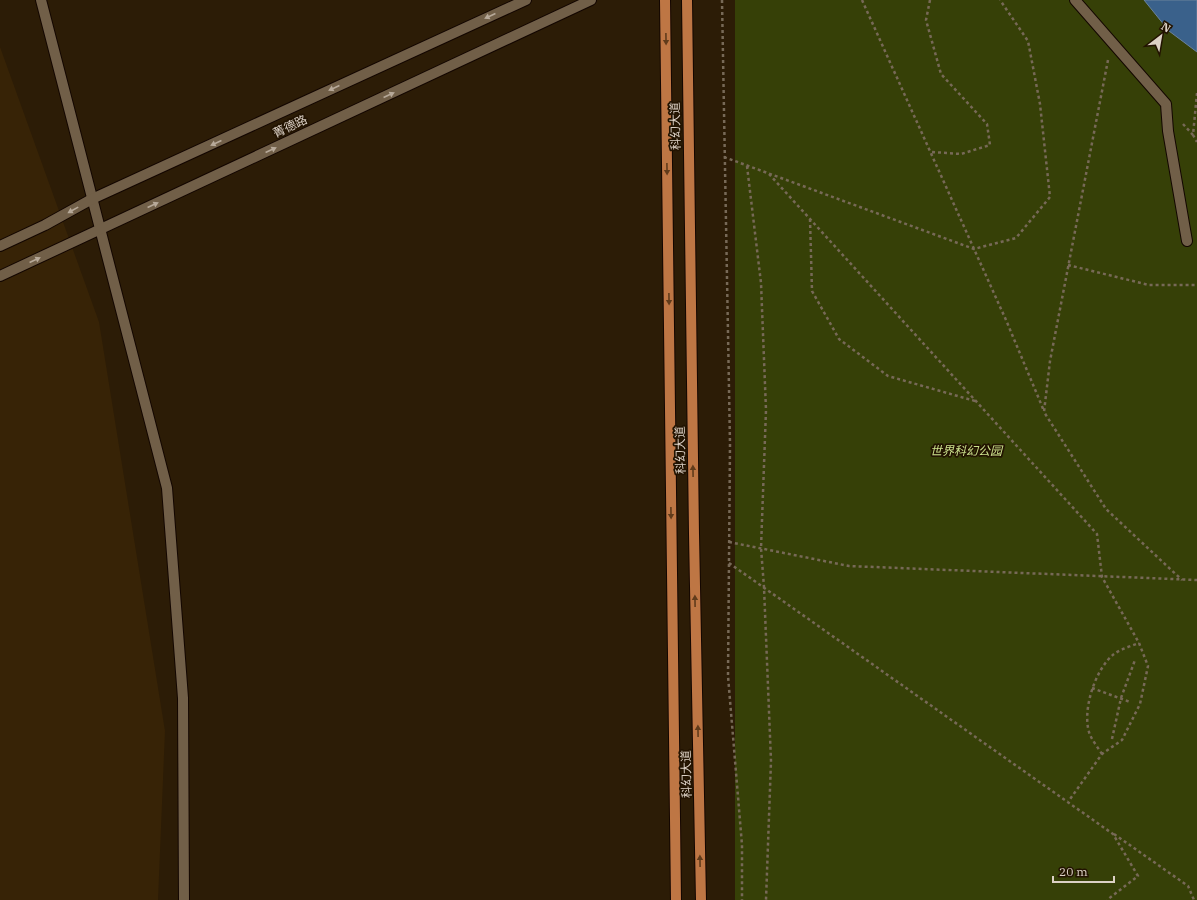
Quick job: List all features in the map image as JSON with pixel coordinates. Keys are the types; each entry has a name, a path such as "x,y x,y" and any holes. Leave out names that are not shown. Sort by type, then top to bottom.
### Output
{"main road":[{"name":"科幻大道","path":"665,0 676,900"},
{"name":"科幻大道","path":"687,0 694,534 701,900"}],"street":[{"path":"41,0 167,488 183,698 184,900"},
{"name":"菁德路","path":"0,246 45,226 92,199 526,0"},
{"name":"菁德路","path":"0,276 591,0"},
{"path":"1075,0 1166,104 1168,131 1187,241"}],"path":[{"path":"722,0 730,436 728,676 742,845 742,900"},
{"path":"862,0 932,152 1044,412 1106,509 1182,580"},
{"path":"930,0 926,20 941,74 987,124 990,145 961,154 932,152"},
{"path":"724,157 974,249 1016,238 1050,197 1040,104 1028,41 1000,0"},
{"path":"1044,412 1050,361 1111,42"},
{"path":"1197,93 1193,135 1197,142"},
{"path":"747,166 761,283 766,410 760,548 764,587 771,761 766,900"},
{"path":"769,174 1097,534 1102,576 1139,643 1148,666 1140,704 1122,740 1102,754 1068,802"},
{"path":"810,219 812,291 839,339 888,376 977,402"},
{"path":"1068,265 1149,285 1197,285"},
{"path":"729,542 849,566 1197,580"},
{"path":"729,563 1188,886 1194,900"},
{"path":"1102,754 1090,734 1088,712 1092,688 1101,668 1114,654 1139,643"},
{"path":"1112,739 1121,698 1135,660"},
{"path":"1092,688 1130,702"},
{"path":"1107,900 1138,876 1113,834"}],"shaded area":[{"path":"0,47 99,322 165,731 158,900 0,900"}],"green space":[{"name":"世界科幻公园","path":"735,0 1197,0 1197,900 735,900"}],"water":[{"path":"1144,0 1197,0 1197,52 1169,31"}]}
